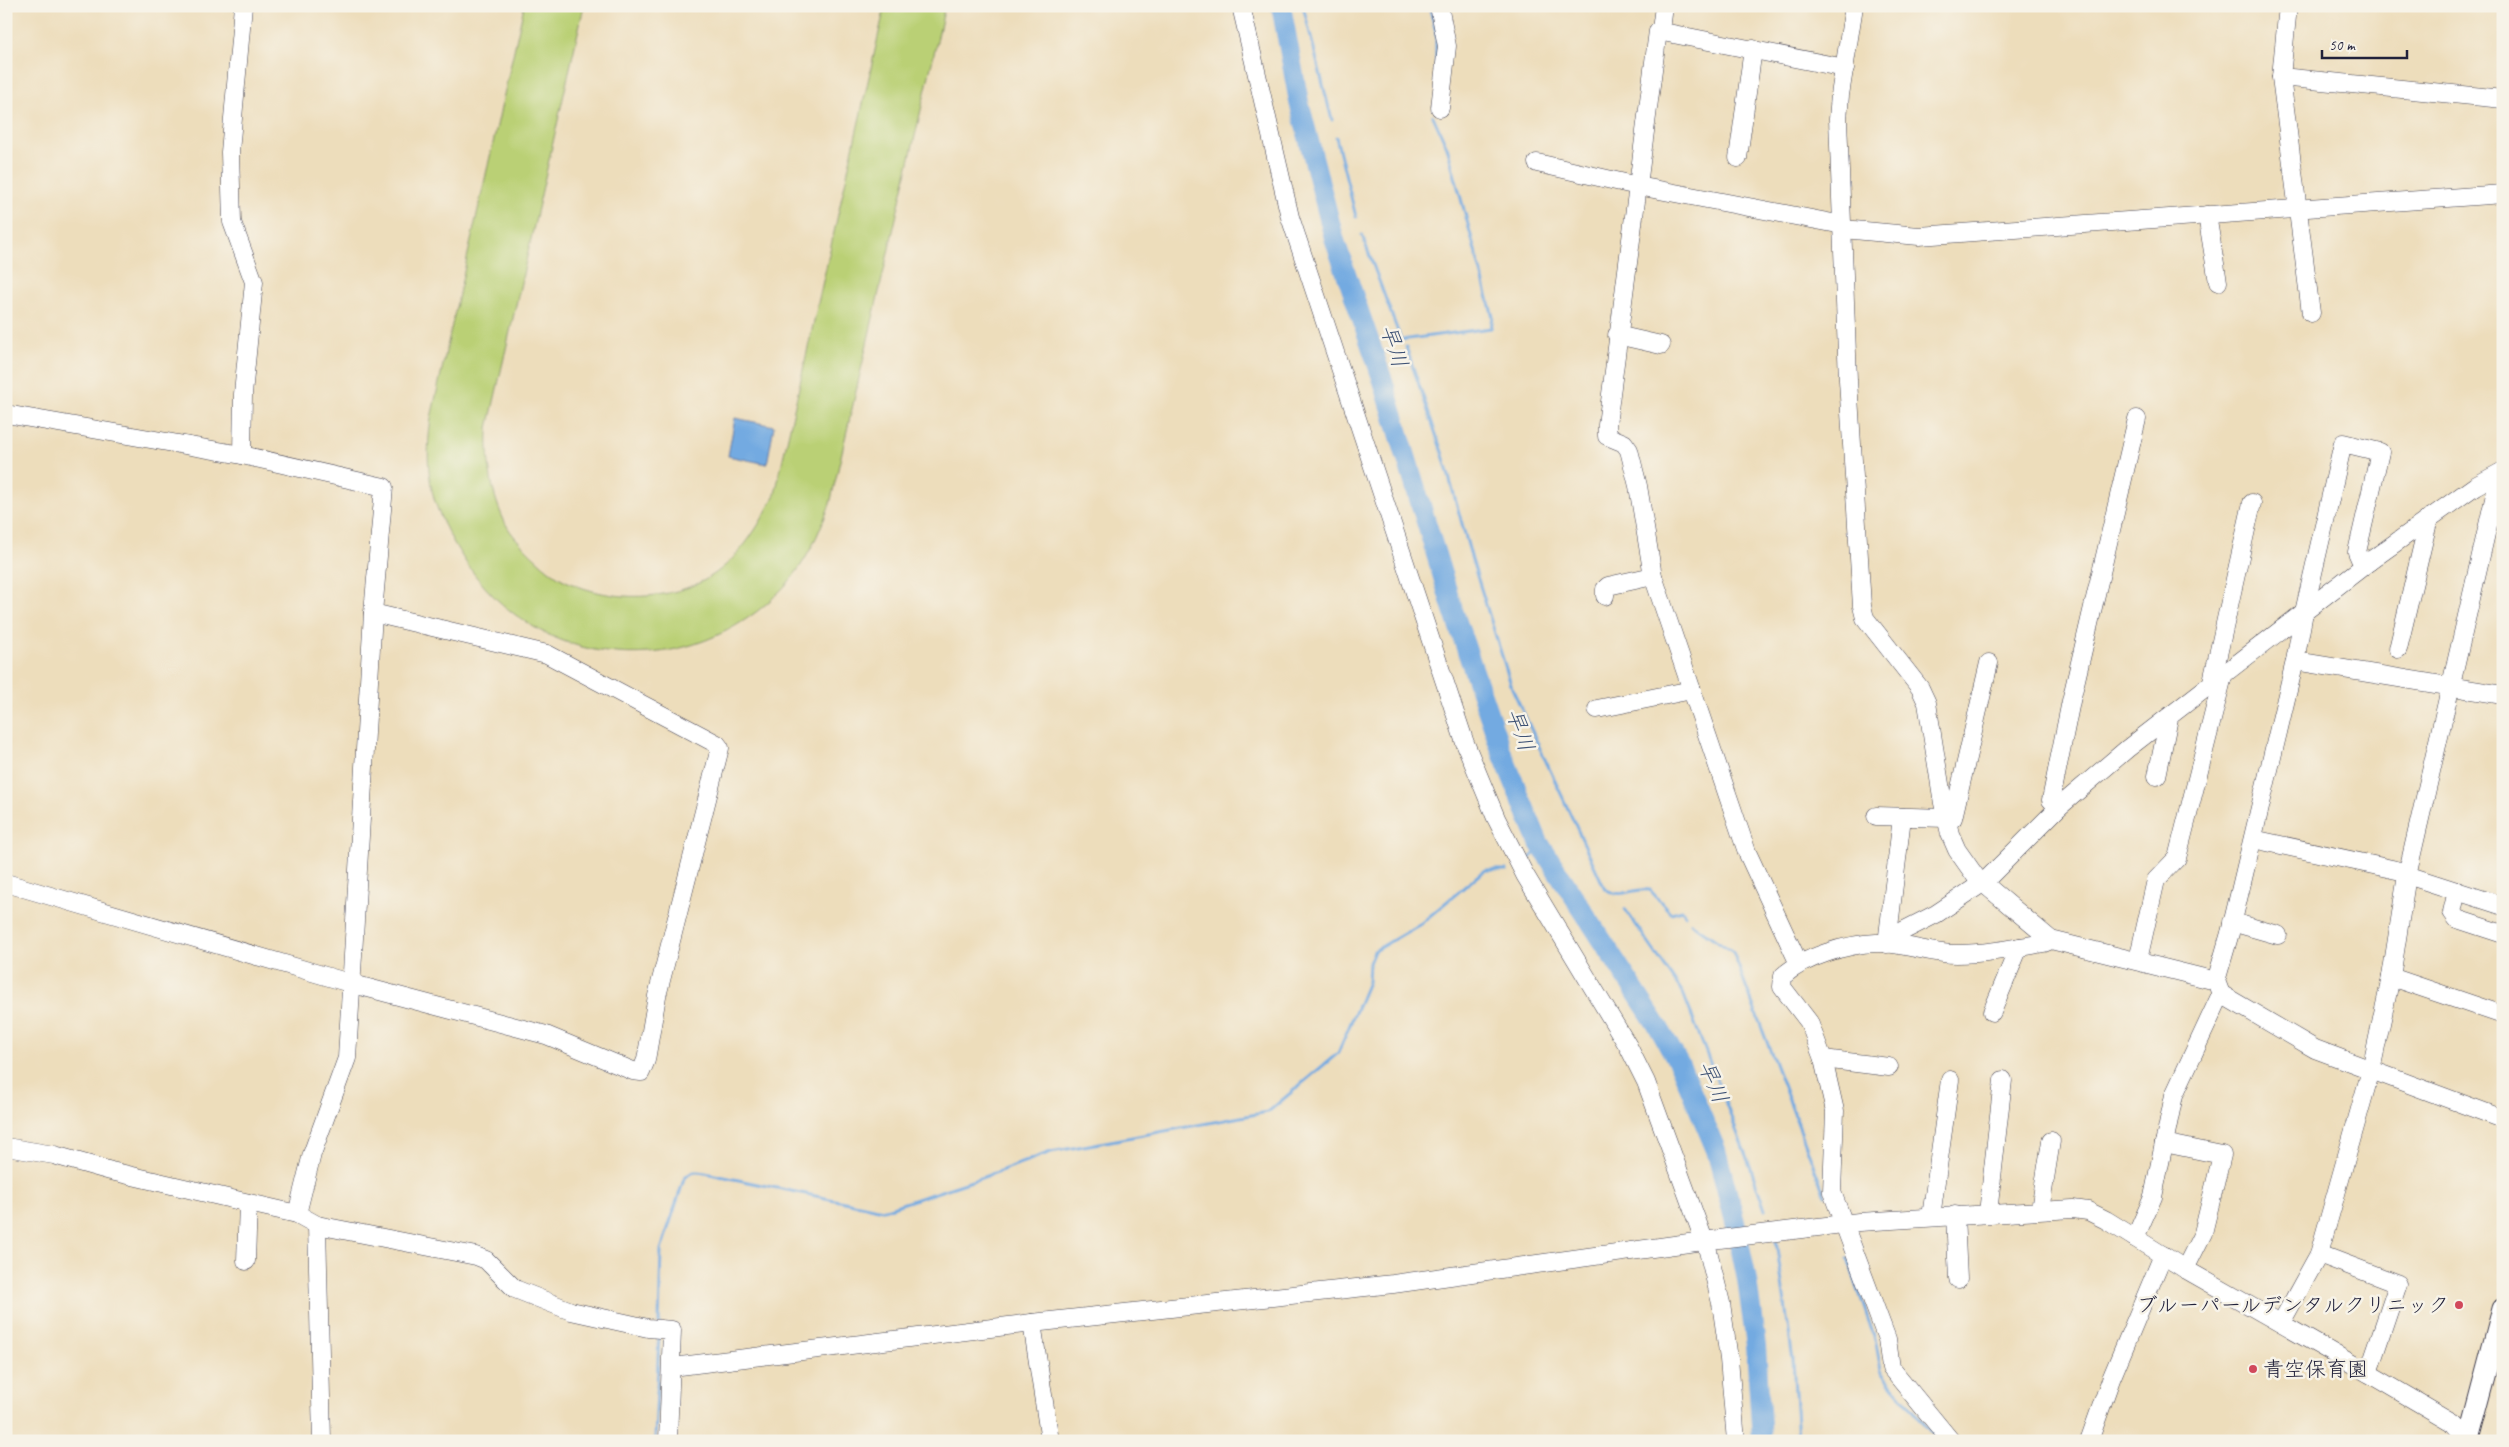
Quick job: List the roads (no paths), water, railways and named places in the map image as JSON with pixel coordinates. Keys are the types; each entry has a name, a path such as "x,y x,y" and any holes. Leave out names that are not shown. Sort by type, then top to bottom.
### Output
{"main road":[{"path":"2469,1440 2503,1309"}],"street":[{"path":"242,455 244,394 254,282 232,222 230,152 243,6"},
{"path":"1241,6 1290,217 1465,744 1496,818 1525,875 1628,1046 1646,1082 1708,1241 1721,1303 1729,1359 1736,1441"},
{"path":"1440,6 1446,46 1440,108"},
{"path":"1664,6 1661,30 1658,31 1617,335 1608,436 1624,443 1629,450 1638,486 1653,576 1747,852 1799,964"},
{"path":"1854,6 1838,119 1848,380 1862,606 1865,618 1920,688 1927,703 1947,820 1957,850 1976,876 2051,940"},
{"path":"2288,6 2281,77 2311,313"},
{"path":"1661,30 1845,68"},
{"path":"1738,158 1753,49"},
{"path":"2281,77 2503,99"},
{"path":"1537,162 1638,186 1843,227 1919,236 2503,194"},
{"path":"2207,215 2218,282"},
{"path":"1617,335 1661,345"},
{"path":"6,414 242,455 384,486 373,613 353,984 347,1058 312,1154 297,1214"},
{"path":"2059,807 2052,800 2071,701 2137,419"},
{"path":"2135,1238 2154,1197 2174,1095 2219,987 2232,922 2295,661 2304,612 2343,443 2380,452 2357,552 2360,559 2370,561"},
{"path":"1887,942 1936,914 1984,882 2059,807 2112,761 2370,561 2475,486 2501,472"},
{"path":"2281,1323 2319,1254 2371,1070 2391,976 2407,875 2501,472"},
{"path":"2138,960 2156,880 2177,858 2217,681 2252,503"},
{"path":"2398,649 2430,518"},
{"path":"1605,596 1605,589 1608,586 1653,576"},
{"path":"6,883 353,984 546,1035 633,1071 641,1072 646,1060 657,996 721,752 717,744 548,654 373,613"},
{"path":"2295,661 2503,695"},
{"path":"1876,816 1947,820 1953,818 1989,663"},
{"path":"1597,709 1692,690"},
{"path":"2155,776 2169,718"},
{"path":"1887,942 1902,817"},
{"path":"2253,838 2401,871 2407,875 2503,906"},
{"path":"2457,891 2452,912 2457,919 2503,934"},
{"path":"2232,922 2278,935"},
{"path":"1951,1441 1890,1368 1886,1339 1832,1192 1834,1111 1823,1059 1809,1022 1782,987 1783,976 1799,964 1851,947 1876,943 1887,942 1955,954 2020,947 2051,940 2138,960 2219,987 2315,1048 2503,1119"},
{"path":"1992,1012 2020,947"},
{"path":"2391,976 2503,1015"},
{"path":"1823,1059 1889,1068"},
{"path":"1931,1217 1950,1080"},
{"path":"1988,1213 2003,1080"},
{"path":"2040,1210 2051,1141"},
{"path":"2164,1144 2222,1155 2203,1233 2185,1269"},
{"path":"6,1147 54,1155 111,1171 297,1214 317,1225 476,1256 486,1260 515,1289 571,1311 648,1328 672,1330 668,1441"},
{"path":"246,1261 248,1203"},
{"path":"672,1367 1032,1323 1393,1284 1845,1224 1988,1213 2072,1209 2088,1211 2185,1269 2368,1373 2455,1424 2469,1440"},
{"path":"1955,1216 1958,1279"},
{"path":"317,1225 322,1441"},
{"path":"2319,1254 2398,1284 2368,1373"},
{"path":"2089,1441 2110,1379 2163,1255"},
{"path":"1032,1323 1050,1441"}],"water":[{"path":"735,418 774,426 767,464 728,456"}],"waterway":[{"name":"早川","path":"1281,6 1299,102 1334,238 1383,381 1453,610 1502,753 1539,843 1659,1028 1681,1067 1716,1150 1735,1222 1747,1280 1756,1346 1762,1441"},
{"path":"1303,6 1332,120"},
{"path":"1430,9 1436,32 1436,66"},
{"path":"1362,235 1401,340 1491,328 1493,317 1447,147 1433,116"},
{"path":"1336,137 1356,217"},
{"path":"1406,347 1443,455 1472,560 1512,688 1605,889 1617,893 1650,890 1671,913 1682,910 1685,915"},
{"path":"1529,859 1541,847"},
{"path":"659,1323 661,1250 684,1179 689,1174 696,1172 705,1173 883,1210 981,1178 1051,1152 1268,1112 1338,1053 1368,982 1369,963 1374,951 1419,925 1481,873 1486,870 1507,870"},
{"path":"1625,909 1683,993 1750,1166 1765,1210"},
{"path":"1691,923 1733,952 1825,1196"},
{"path":"1776,1241 1793,1360 1798,1441"},
{"path":"1848,1259 1876,1343 1881,1371 1938,1441"},
{"path":"655,1441 659,1334"}],"place":[{"name":"ブルーパールデンタルクリニック","path":"2459,1305"},
{"name":"青空保育園","path":"2253,1369"}]}
